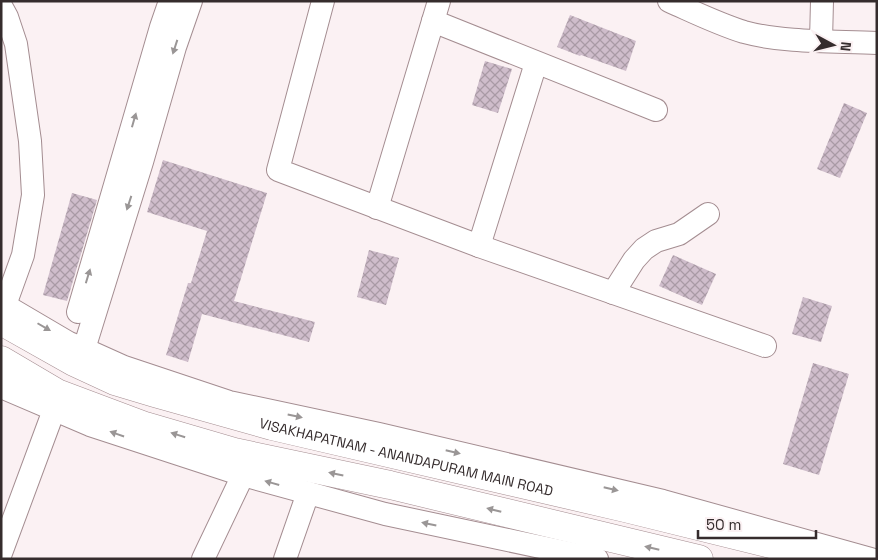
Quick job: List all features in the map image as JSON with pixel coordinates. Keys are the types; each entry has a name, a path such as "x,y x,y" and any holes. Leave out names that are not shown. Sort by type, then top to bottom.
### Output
{"main road":[{"name":"VISAKHAPATNAM - ANANDAPURAM MAIN ROAD","path":"2,310 72,352 115,381 272,426 625,508 823,559"},
{"path":"1,360 57,393 145,426 234,452 390,485 700,559"}],"street":[{"path":"72,352 161,27 170,1"},
{"path":"72,352 142,162 175,47 191,1"},
{"path":"324,1 278,170 479,246 765,346"},
{"path":"669,1 743,31 764,36 877,43"},
{"path":"821,41 822,1"},
{"path":"1,6 7,17 16,44 30,141 33,195 23,254 2,310"},
{"path":"378,208 436,11 536,63 656,110"},
{"path":"479,246 536,63"},
{"path":"613,293 634,260 644,249 656,241 679,234 708,214"},
{"path":"72,352 229,402 379,434 663,501 871,559"},
{"path":"1,387 98,428 243,475 385,514 597,559"},
{"path":"1,553 54,410"},
{"path":"203,559 243,475"},
{"path":"285,559 308,493"}],"building":[{"path":"570,15 636,41 626,71 557,47"},
{"path":"485,61 512,69 498,113 472,105"},
{"path":"844,103 867,113 840,178 817,169"},
{"path":"163,160 267,193 234,301 315,322 309,342 202,314 188,362 166,355 188,283 191,283 207,231 147,212"},
{"path":"72,193 97,200 67,301 43,295"},
{"path":"369,250 399,258 386,305 357,297"},
{"path":"673,255 716,274 702,305 659,286"},
{"path":"803,297 832,306 821,342 792,334"},
{"path":"813,363 849,374 819,475 783,464"}]}
